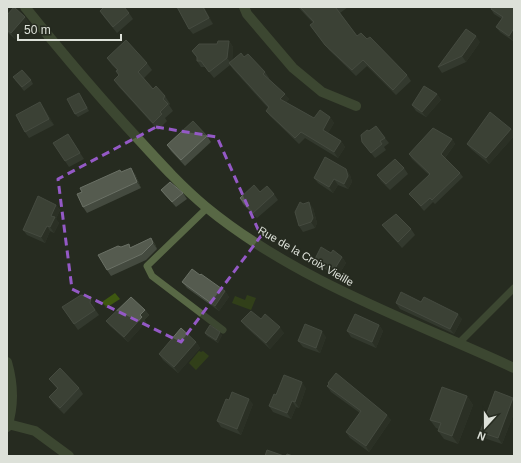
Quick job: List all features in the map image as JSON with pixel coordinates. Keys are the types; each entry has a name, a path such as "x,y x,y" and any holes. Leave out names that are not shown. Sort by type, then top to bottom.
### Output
{"street":[{"name":"Rue de la Croix Vieille","path":"25,7 106,104 176,180 207,208 261,246 295,266 353,296 514,368"},
{"path":"244,7 247,14 293,68 322,92 356,106"},
{"path":"7,362 12,393 11,411 8,425 36,431 69,456"}],"lane":[{"path":"207,208 147,266 152,276 223,330"},
{"path":"459,343 514,288"}],"highlighted area":[{"path":"156,127 217,137 261,236 181,342 72,289 58,179"}],"shaded area":[{"path":"115,293 120,299 106,308 102,302"},
{"path":"247,295 256,298 251,310 232,303 235,296 245,300"},
{"path":"199,351 203,351 209,356 196,370 189,363"}],"building":[{"path":"14,7 25,17 11,33 7,30 7,15"},
{"path":"104,7 124,7 129,13 113,27 100,11"},
{"path":"177,7 203,7 209,18 189,29"},
{"path":"300,7 337,7 336,8 357,36 361,33 367,39 370,37 407,75 393,90 363,60 352,70 325,45 310,25 314,22"},
{"path":"492,7 514,7 514,28 509,36 496,27 503,17 491,9"},
{"path":"466,29 476,36 462,56 438,67"},
{"path":"126,40 147,63 138,72 153,89 156,86 165,96 163,99 168,104 160,112 162,114 153,123 114,80 119,75 116,71 118,70 107,58"},
{"path":"218,41 229,41 227,58 209,72 201,61 197,61 197,57 192,51 199,44 217,44"},
{"path":"241,53 244,57 248,54 265,72 263,74 285,94 280,99 314,118 320,110 330,117 323,130 341,141 334,152 301,132 295,138 266,111 269,107 229,63"},
{"path":"22,70 31,80 22,87 13,77"},
{"path":"424,86 437,94 422,112 412,105"},
{"path":"79,93 87,108 75,114 67,99"},
{"path":"40,102 49,119 25,132 16,115"},
{"path":"490,112 511,129 486,158 467,144"},
{"path":"193,121 207,136 181,160 167,145"},
{"path":"376,126 385,138 380,141 382,144 371,153 362,142 361,135 367,130 369,131"},
{"path":"433,128 452,139 441,154 460,173 432,200 430,198 421,206 409,194 430,174 409,154"},
{"path":"68,134 80,153 65,161 53,143"},
{"path":"325,157 346,169 348,176 344,184 334,179 329,187 314,178"},
{"path":"395,159 404,168 386,184 377,175"},
{"path":"131,168 137,182 83,207 77,194 82,192 80,188 120,170 121,172"},
{"path":"170,182 183,193 172,202 161,190"},
{"path":"254,185 260,192 267,186 274,194 253,213 240,198"},
{"path":"38,196 56,205 51,216 55,217 50,227 47,226 41,237 23,230"},
{"path":"300,202 303,204 309,202 313,218 311,222 299,226 295,212"},
{"path":"396,214 411,229 398,242 382,225"},
{"path":"151,238 153,243 142,254 107,270 98,255 118,246 121,247 129,244 130,248"},
{"path":"321,247 331,253 333,250 342,257 334,270 315,259"},
{"path":"192,269 225,291 215,306 182,282"},
{"path":"401,292 421,302 424,297 458,314 450,329 396,303"},
{"path":"81,295 91,297 90,303 95,310 74,324 62,307"},
{"path":"131,297 145,310 140,315 142,317 124,337 106,321"},
{"path":"251,311 261,319 265,314 280,327 266,343 241,321"},
{"path":"355,314 379,325 372,342 347,331"},
{"path":"305,324 322,331 316,348 298,341"},
{"path":"210,325 220,332 216,340 205,333"},
{"path":"181,328 196,342 174,367 159,354"},
{"path":"60,368 79,388 60,408 49,397 58,388 49,379"},
{"path":"336,373 387,415 366,446 346,432 361,411 327,386"},
{"path":"284,375 302,382 295,402 292,401 287,413 269,406 274,394 276,395"},
{"path":"442,387 467,396 452,436 438,431 441,423 430,420"},
{"path":"495,391 513,398 498,438 480,432"},
{"path":"232,392 249,399 237,429 217,421 226,399 229,400"},
{"path":"267,450 284,456 265,456"}]}
